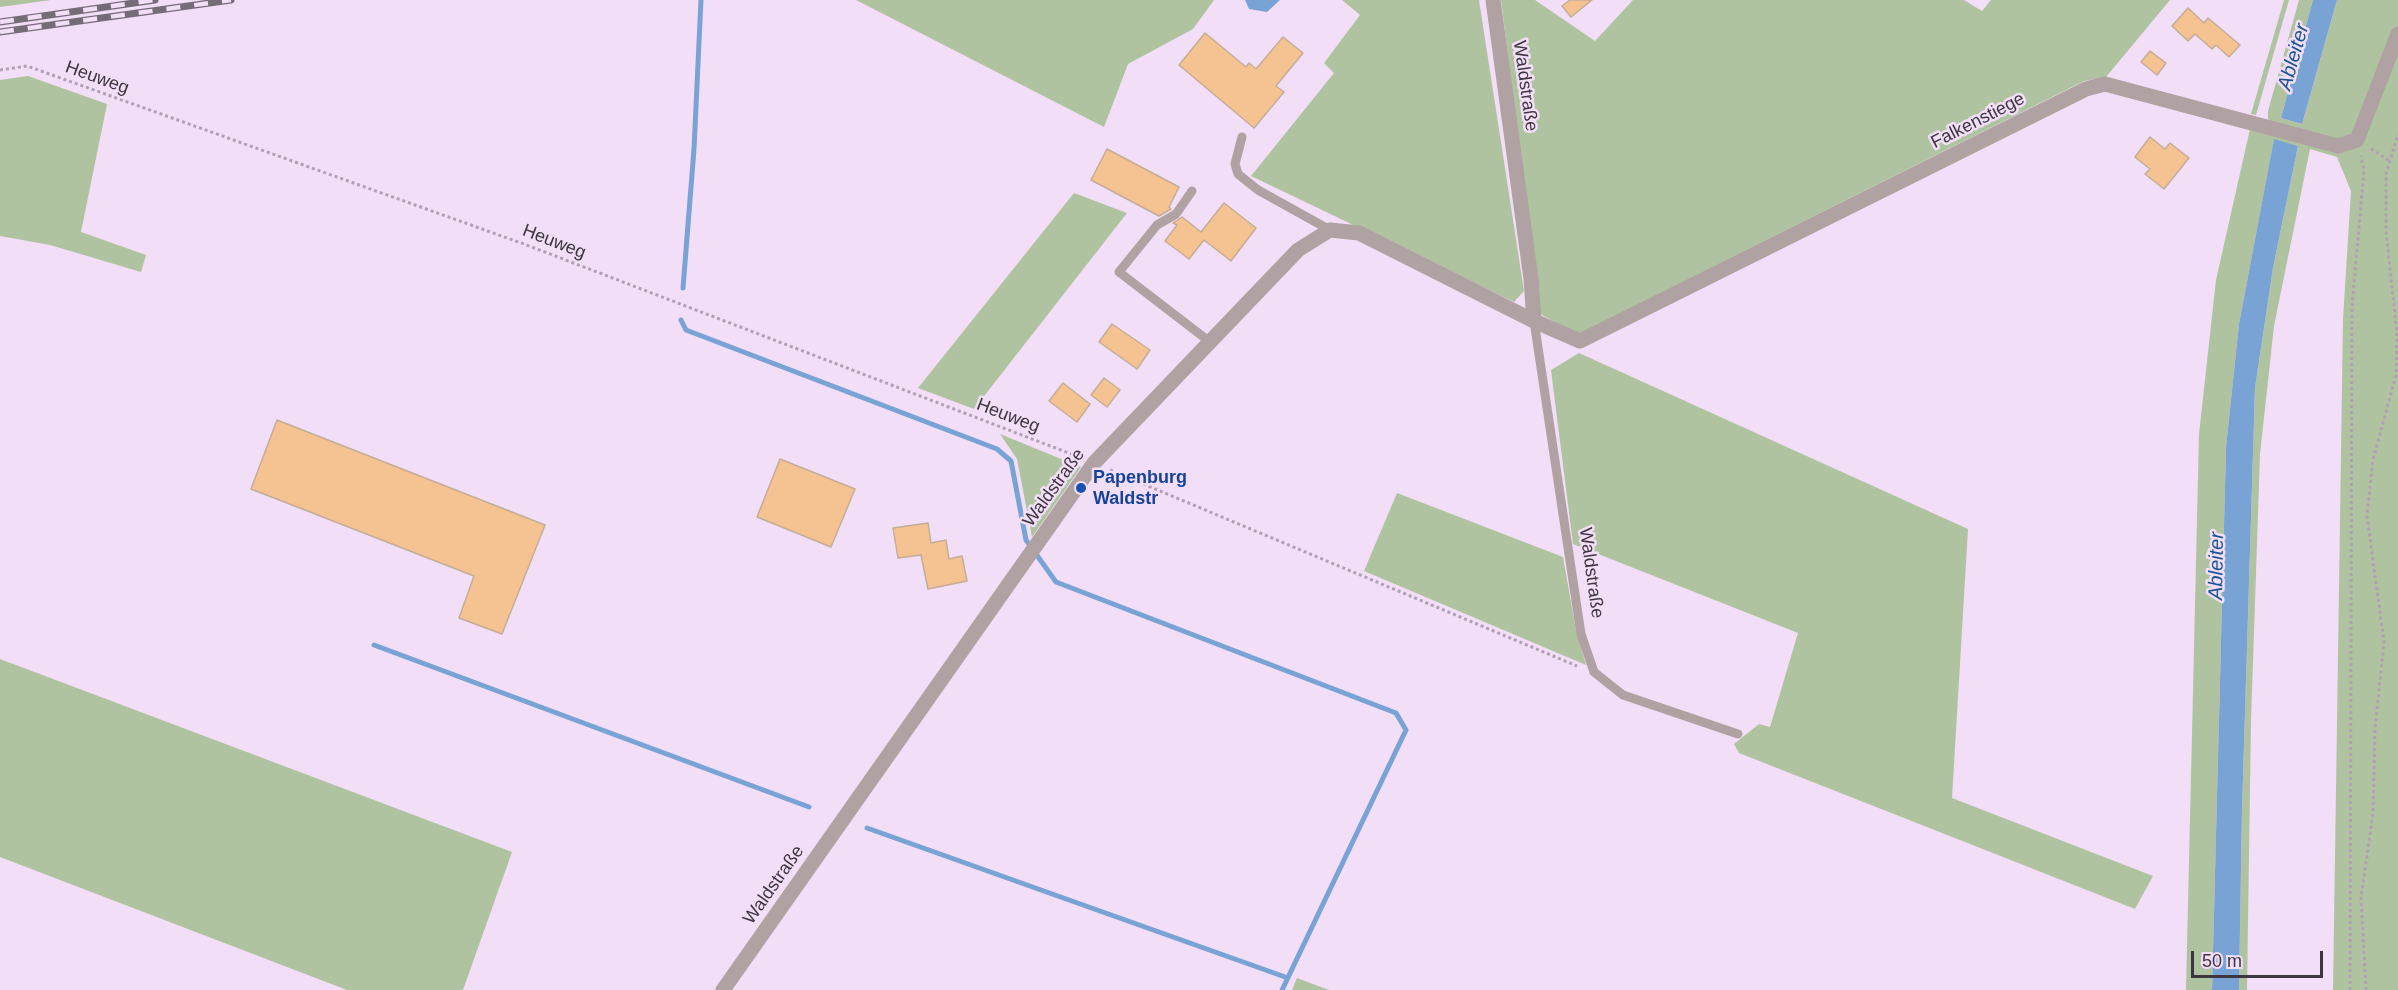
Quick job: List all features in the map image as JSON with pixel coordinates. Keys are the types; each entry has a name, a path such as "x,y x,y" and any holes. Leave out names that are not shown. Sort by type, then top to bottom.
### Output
{"street":[{"name":"Waldstraße","path":"1494,0 1531,279 1534,321"},
{"path":"2357,140 2398,34"},
{"name":"Falkenstiege","path":"1534,321 1580,341 1588,338 2086,88 2105,84 2338,146 2357,140"},
{"name":"Waldstraße","path":"723,990 1094,463 1298,250 1330,230"},
{"path":"1330,230 1359,233 1534,321"}],"lane":[{"path":"1242,137 1235,164 1238,174 1258,190 1330,230"},
{"path":"1192,191 1176,214 1156,225 1119,272 1210,342"},
{"name":"Waldstraße","path":"1534,321 1581,634 1593,672"},
{"path":"1593,672 1623,695 1738,734"}],"path":[{"name":"Heuweg","path":"0,70 27,66 524,244 1094,463 1593,672"},
{"path":"2366,990 2361,898 2373,814 2375,729 2384,642 2367,516 2373,460 2396,375 2397,333 2386,231 2386,174 2398,134"},
{"path":"2357,140 2390,160"},
{"path":"2350,990 2352,306 2364,171 2357,140"}],"green space":[{"path":"0,0 51,0 0,7"},
{"path":"856,0 1214,0 1193,29 1128,64 1104,127"},
{"path":"1342,0 1479,0 1524,291 1514,302 1251,176 1334,73 1324,63 1360,15"},
{"path":"1501,0 1535,0 1595,41 1633,0 1964,0 1982,11 1991,0 2170,0 2106,77 2084,81 1578,334 1540,314"},
{"path":"2284,0 2289,0 2256,115 2251,114"},
{"path":"2299,0 2313,0 2281,118 2302,124 2337,0 2398,0 2398,990 2333,990 2343,319 2351,191 2337,157 2310,149 2274,326 2260,454 2251,720 2247,990 2239,990 2255,388 2273,268 2298,146 2274,140 2239,324 2226,447 2212,990 2186,990 2199,434 2216,280 2250,129 2273,124 2268,119 2268,111"},
{"path":"28,76 107,104 81,232 146,255 141,272 50,245 0,236 0,80"},
{"path":"1074,193 1127,213 974,409 918,388"},
{"path":"1579,353 1968,529 1952,798 2153,876 2135,909 1739,753 1734,744 1759,724 1770,727 1798,633 1573,544 1551,370"},
{"path":"1000,434 1081,467 1032,537 1017,459"},
{"path":"1397,493 1563,557 1576,630 1586,665 1364,571"},
{"path":"0,659 512,852 463,990 347,990 0,857"},
{"path":"1297,978 1329,990 1292,990"}],"water":[{"path":"1245,0 1280,0 1267,12 1249,9"},
{"path":"2313,0 2337,0 2302,124 2281,118"},
{"path":"2274,139 2298,146 2273,268 2255,388 2239,990 2212,990 2226,447 2239,324"}],"building":[{"path":"1570,0 1592,0 1571,17 1562,6"},
{"path":"2188,8 2204,23 2208,18 2240,45 2229,57 2216,45 2212,49 2195,34 2188,41 2172,26"},
{"path":"1205,33 1246,67 1249,63 1256,69 1283,37 1303,53 1276,86 1284,92 1254,128 1179,65"},
{"path":"2150,51 2166,63 2157,75 2141,62"},
{"path":"2150,137 2165,149 2170,143 2189,158 2164,189 2145,174 2150,169 2135,157"},
{"path":"1107,149 1179,187 1169,207 1171,209 1159,216 1091,180"},
{"path":"1224,203 1256,228 1231,261 1204,240 1189,259 1165,241 1177,225 1173,223 1182,217 1201,232"},
{"path":"1112,324 1150,350 1137,369 1099,342"},
{"path":"1104,378 1120,390 1107,407 1091,395"},
{"path":"1063,383 1090,404 1077,422 1049,401"},
{"path":"277,420 545,525 502,634 459,618 474,576 251,489"},
{"path":"780,459 855,489 831,547 757,517"},
{"path":"928,523 931,543 946,540 949,559 962,556 967,581 928,589 921,555 898,558 893,528"}],"waterway":[{"path":"683,288 694,149 701,0"},
{"path":"681,320 686,330 997,449 1011,461 1026,540 1056,582 1396,713 1406,730 1282,990"},
{"path":"374,645 809,807"},
{"path":"867,828 1288,978"}],"railway":[{"path":"0,22 155,0"},
{"path":"0,32 231,0"}],"place":[{"name":"Papenburg Waldstr","path":"1081,488"}],"water label":[{"name":"Ableiter","path":"2294,57"},
{"name":"Ableiter","path":"2217,566"}]}
